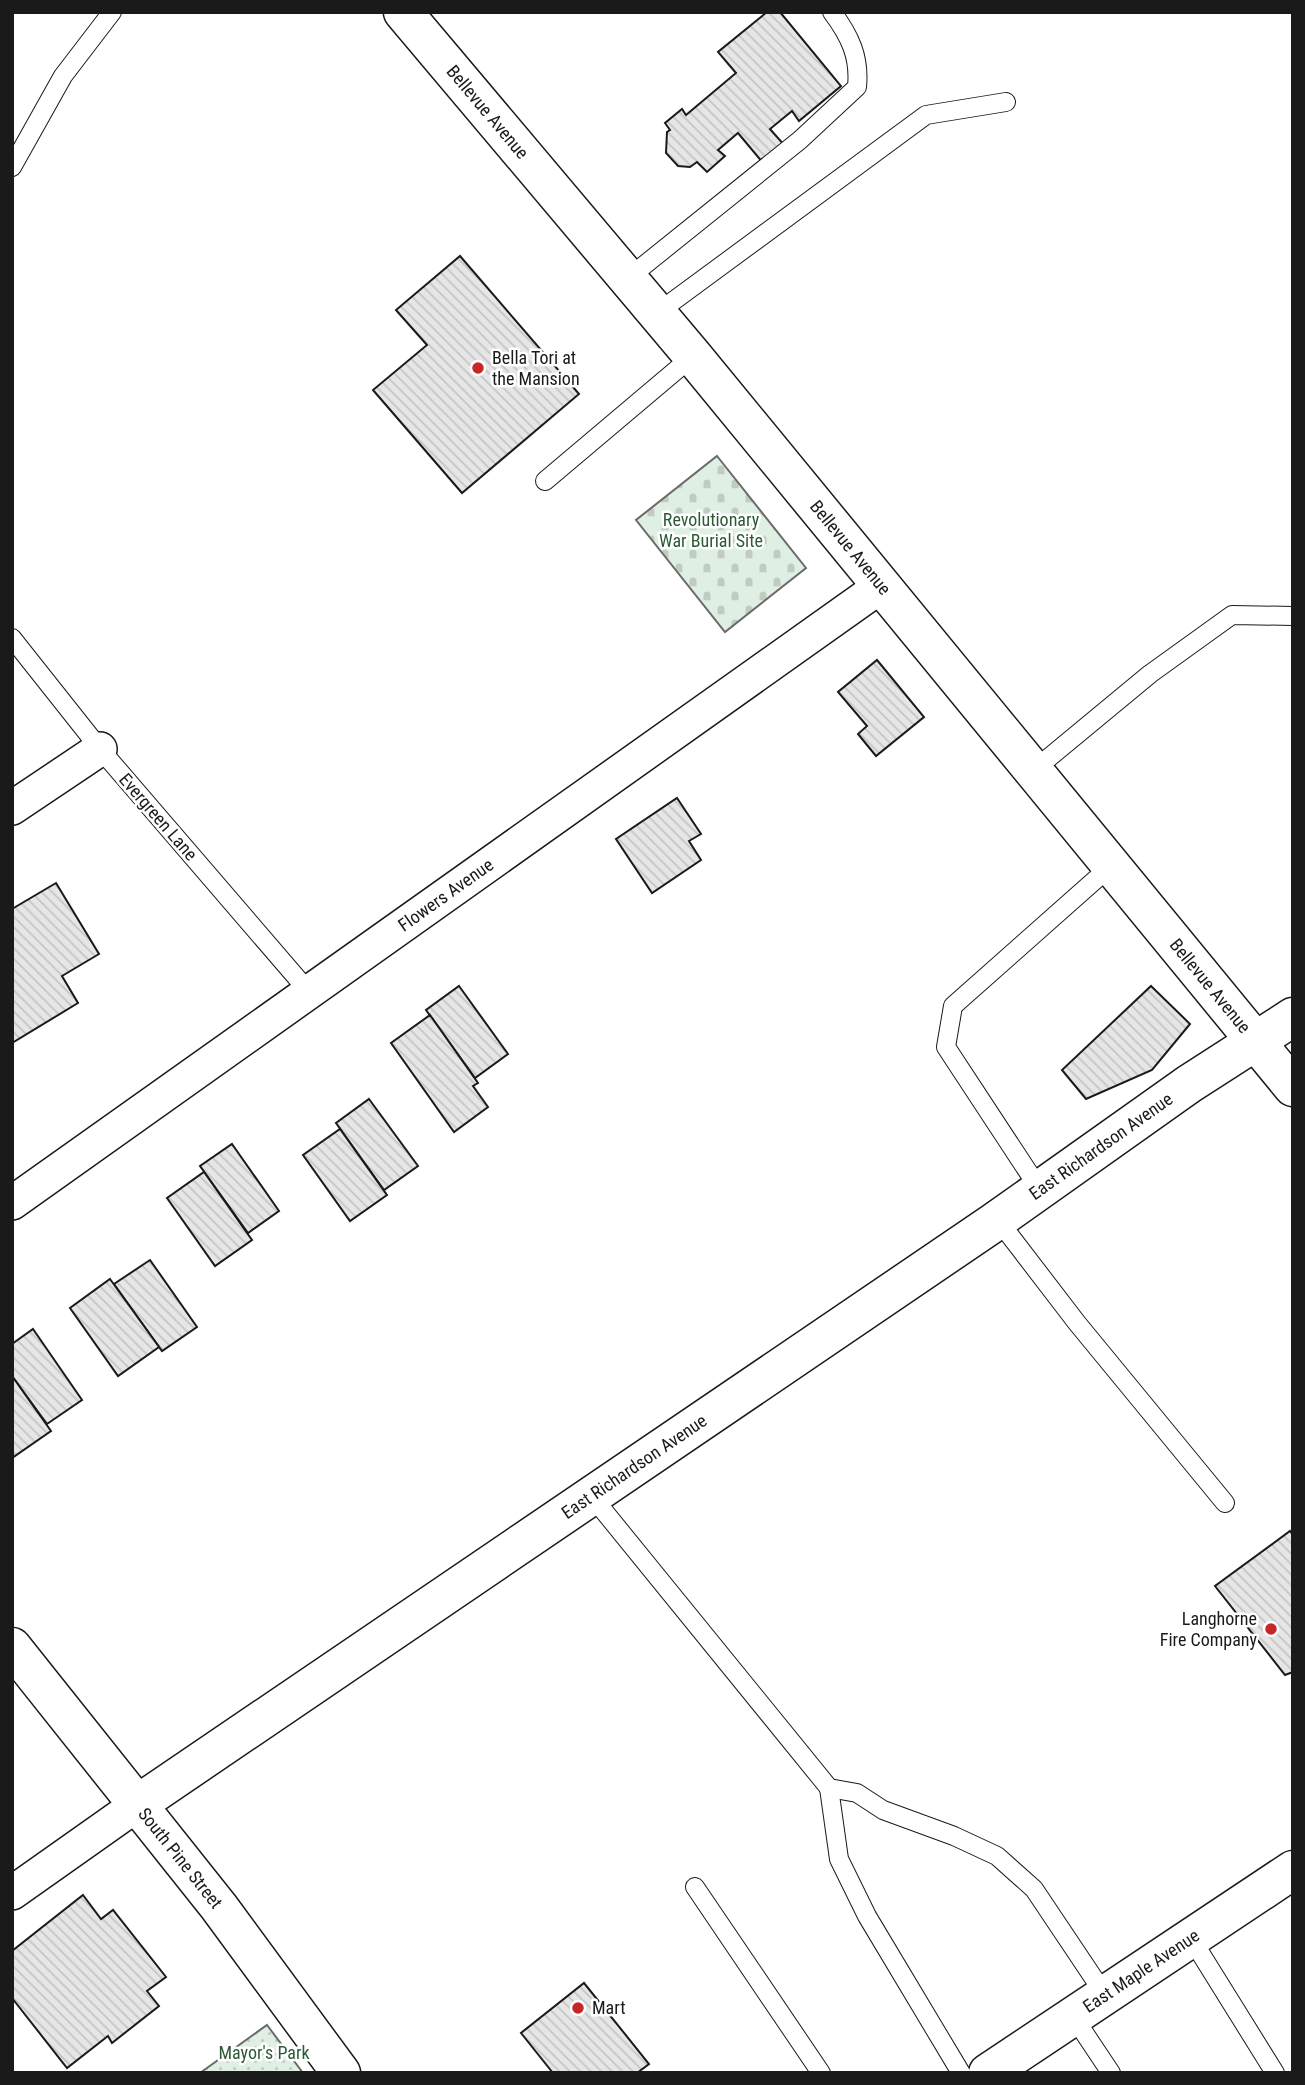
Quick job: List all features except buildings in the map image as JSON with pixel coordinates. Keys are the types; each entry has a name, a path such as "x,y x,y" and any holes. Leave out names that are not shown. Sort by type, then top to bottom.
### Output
{"street":[{"name":"Bellevue Avenue","path":"410,15 1293,1087"},
{"name":"Flowers Avenue","path":"12,1203 881,586"},
{"path":"12,808 100,749"},
{"name":"East Richardson Avenue","path":"12,1893 590,1494 998,1220 1189,1084 1293,1017"},
{"name":"South Pine Street","path":"12,1647 138,1804 341,2073"},
{"name":"East Maple Avenue","path":"983,2072 1073,2016 1293,1870"}],"lane":[{"path":"12,167 63,76 112,12"},
{"path":"627,279 800,140 857,87 860,65 843,28 832,12"},
{"path":"657,313 926,115 1006,102"},
{"path":"545,481 693,356"},
{"path":"1034,770 1150,674 1232,615 1293,616"},
{"name":"Evergreen Lane","path":"12,638 100,749 309,992"},
{"path":"1040,1191 946,1047 953,1006 1112,865"},
{"path":"998,1220 1077,1323 1226,1503"},
{"path":"590,1494 829,1788 839,1859 867,1916 983,2072"},
{"path":"829,1788 857,1793 883,1810 954,1836 997,1856 1034,1889 1105,1995"},
{"path":"695,1887 821,2073"},
{"path":"1191,1938 1275,2073"},
{"path":"1073,2016 1111,2073"}],"green space":[{"name":"Revolutionary War Burial Site","path":"717,456 806,568 725,632 636,520"},
{"name":"Mayor's Park","path":"267,2025 303,2073 200,2073"}],"place":[{"name":"Bella Tori at the Mansion","path":"478,368"},
{"name":"Langhorne Fire Company","path":"1271,1629"},
{"name":"Mart","path":"578,2008"}]}
